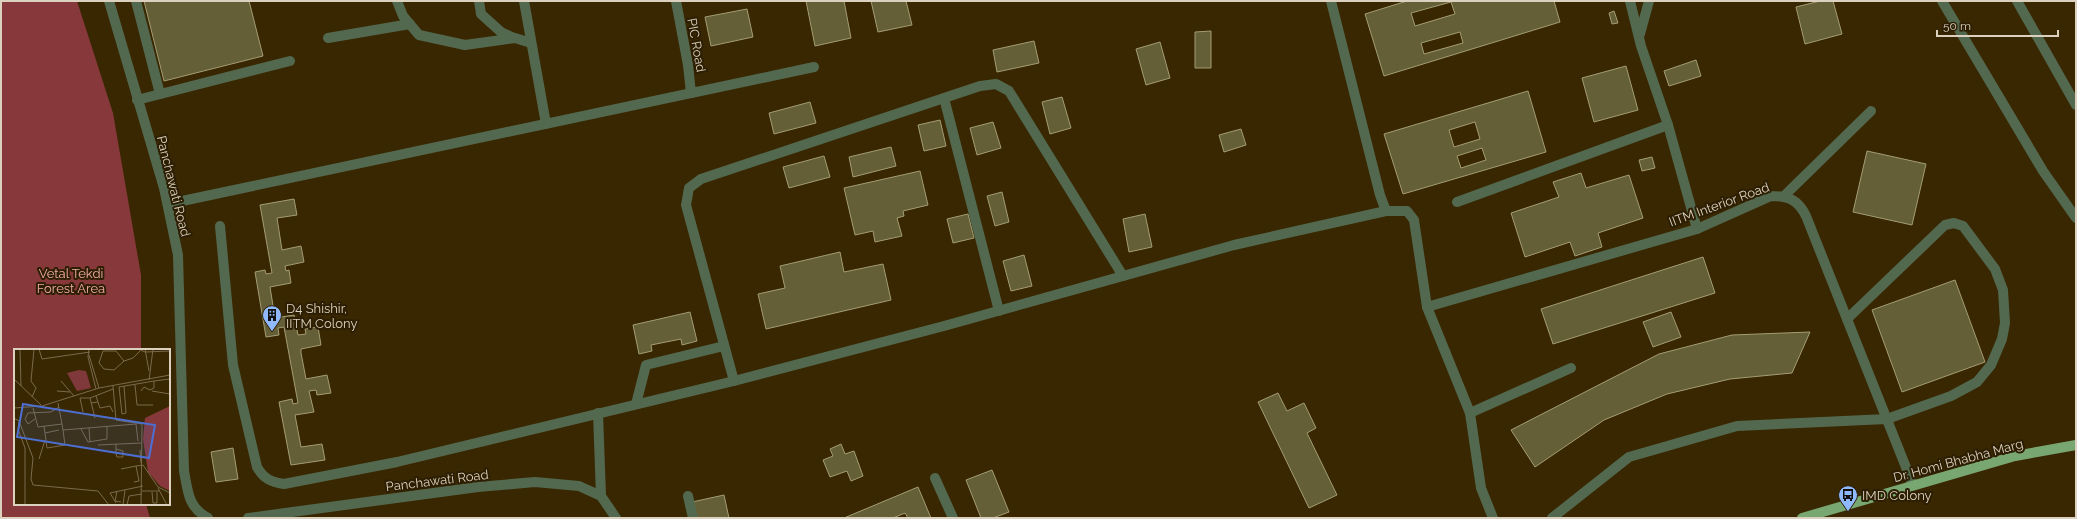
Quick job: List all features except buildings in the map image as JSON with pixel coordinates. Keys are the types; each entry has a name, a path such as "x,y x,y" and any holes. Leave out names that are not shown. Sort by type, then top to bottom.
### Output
{"main road":[{"name":"Dr. Homi Bhabha Marg","path":"1802,518 2014,456 2076,445"}],"street":[{"name":"Panchawati Road","path":"109,1 168,204 178,255 184,471 188,494 197,512 208,518"},
{"path":"136,1 160,94"},
{"path":"397,1 404,16 419,35 465,45 515,38"},
{"path":"479,1 481,14 501,32 531,43"},
{"path":"524,1 546,124"},
{"name":"PIC Road","path":"676,1 688,65 690,93"},
{"path":"1331,1 1380,195 1386,211"},
{"path":"1630,1 1639,36 1668,126 1697,229"},
{"path":"1639,36 1649,1"},
{"path":"1942,1 2043,171 2076,218"},
{"path":"2017,1 2076,105"},
{"path":"328,38 410,24"},
{"path":"137,100 290,61"},
{"path":"168,204 814,67"},
{"path":"734,380 686,205 689,188 701,179 944,98 991,84 999,85 1009,91 1123,276"},
{"path":"944,98 998,311"},
{"path":"1784,196 1871,111"},
{"path":"1457,202 1668,126"},
{"name":"IITM Interior Road","path":"1427,307 1697,229 1771,196 1784,196 1795,200 1806,216 1913,485"},
{"path":"220,226 233,365 257,467 262,476 272,482 284,484 404,460 734,380 998,311 1234,245 1386,211 1406,211 1414,220 1427,307 1470,413 1481,488 1493,518"},
{"path":"1552,518 1629,457 1737,426 1887,419 1951,396 1969,387 1984,375 1991,365 2002,339 2005,323 2004,290 1995,269 1975,240 1963,226 1954,223 1945,225 1847,319"},
{"path":"636,404 646,365 724,346"},
{"path":"1470,413 1571,368"},
{"path":"598,413 601,496 616,518"},
{"path":"935,478 953,518"},
{"name":"Panchawati Road","path":"248,518 478,487 535,482 579,486 601,496"},
{"path":"688,496 693,518"}],"green space":[{"name":"Vetal Tekdi Forest Area","path":"1,1 77,1 113,113 141,275 141,349 14,349 14,505 146,505 150,518 1,518"}],"place":[{"name":"D4 Shishir, IITM Colony","path":"272,332"},
{"name":"IMD Colony","path":"1848,512"}]}
